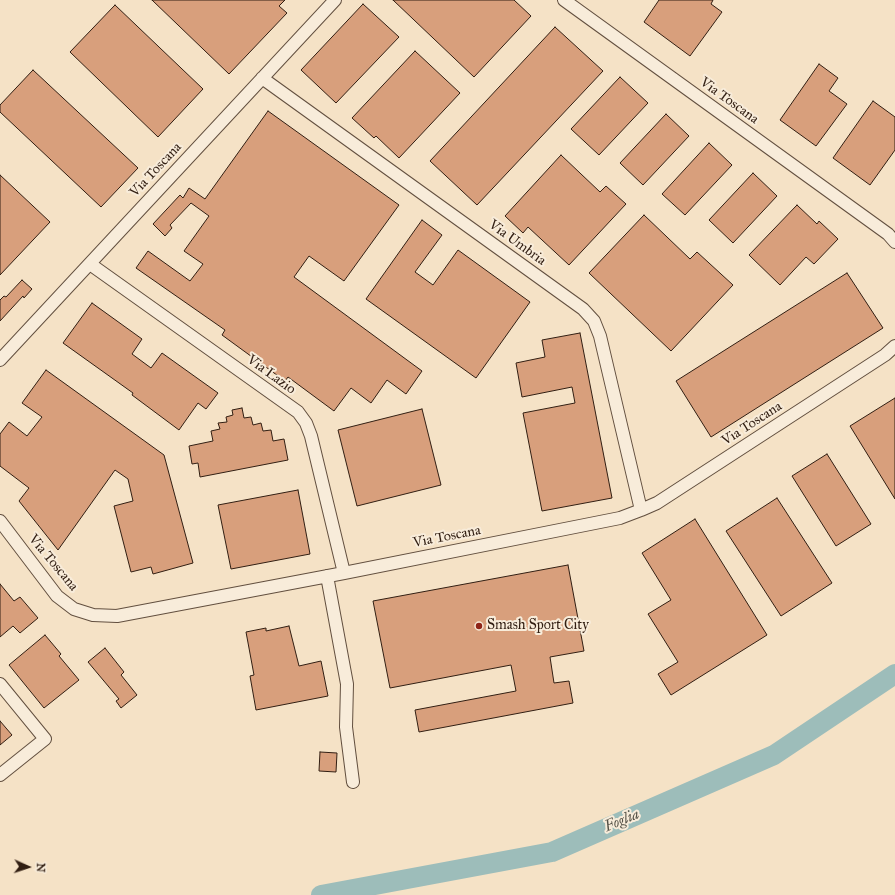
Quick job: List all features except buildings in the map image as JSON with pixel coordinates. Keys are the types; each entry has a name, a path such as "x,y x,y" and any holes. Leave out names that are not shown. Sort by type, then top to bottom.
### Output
{"street":[{"name":"Via Toscana","path":"0,360 335,0"},
{"name":"Via Toscana","path":"564,0 888,234 895,242"},
{"name":"Via Umbria","path":"262,78 583,309 594,321 600,336 642,510"},
{"name":"Via Lazio","path":"90,264 298,412 306,423 311,436 344,573"},
{"name":"Via Toscana","path":"2,526 57,596 74,609 93,615 117,616 344,573 620,518 657,503 885,356 895,346"},
{"path":"327,576 347,684 346,727 353,782"},
{"path":"0,684 45,739 0,775"}],"waterway":[{"name":"Foglia","path":"321,895 552,852 774,755 895,674"}],"place":[{"name":"Smash Sport City","path":"479,626"}]}
